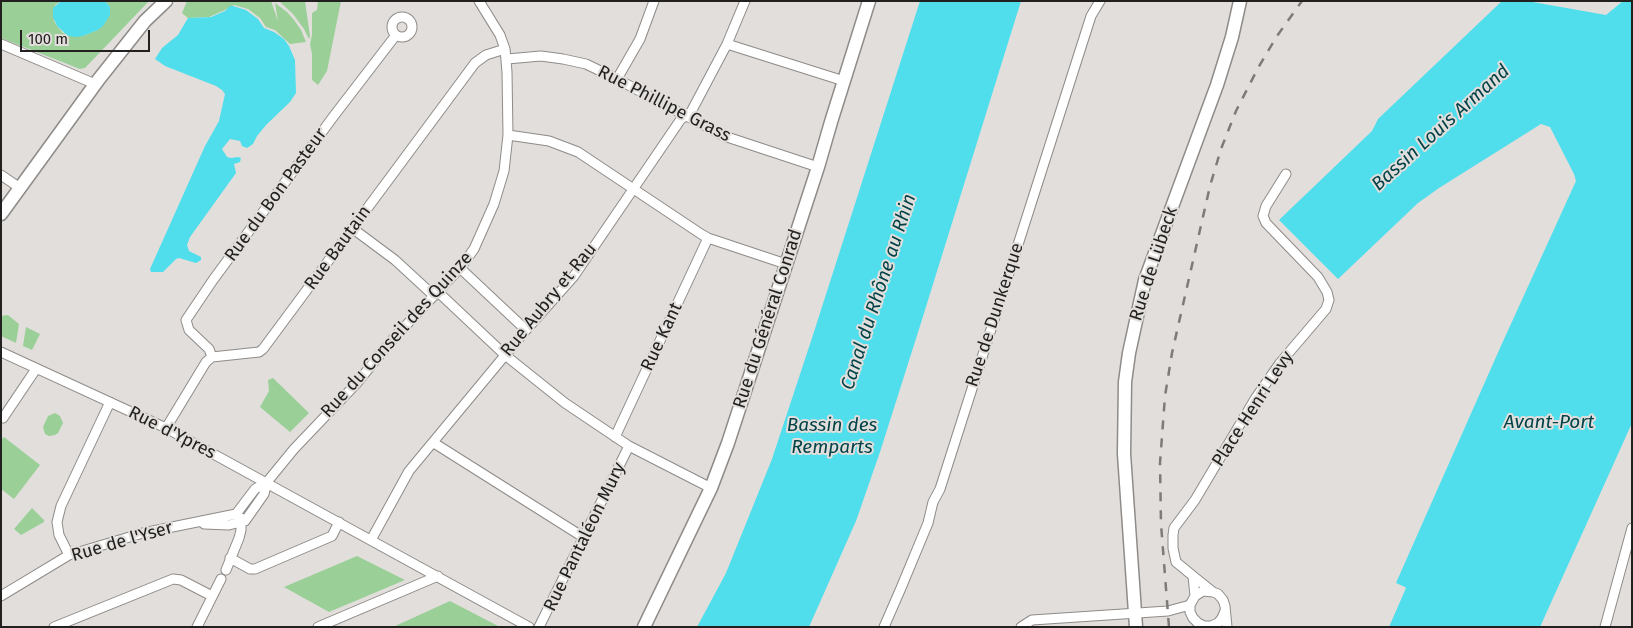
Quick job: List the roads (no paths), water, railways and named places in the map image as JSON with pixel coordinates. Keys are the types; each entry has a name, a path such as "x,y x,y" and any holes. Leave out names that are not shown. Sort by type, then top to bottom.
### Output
{"main road":[{"path":"1,214 95,84 145,21 166,1"},
{"name":"Rue du Général Conrad","path":"644,627 711,488 728,443 818,167 869,1"},
{"name":"Rue de Lübeck","path":"1136,627 1124,454 1125,382 1129,354 1145,280 1217,85 1232,37 1240,1"}],"street":[{"name":"Rue du Conseil des Quinze","path":"267,482 294,449 356,384 393,339 460,268 474,249 494,204 504,171 508,135 507,59 500,36 478,1"},
{"path":"617,79 640,39 654,1"},
{"name":"Rue Aubry et Rau","path":"371,540 409,471 526,330 574,276 681,119 690,112 727,44 745,1"},
{"name":"Rue de Dunkerque","path":"884,627 928,524 933,502 938,495 1091,16 1100,1"},
{"name":"Rue du Bon Pasteur","path":"212,357 209,349 189,330 186,320 213,280 333,117 396,35"},
{"path":"1,44 95,84"},
{"path":"727,44 844,81"},
{"name":"Rue Bautain","path":"212,357 259,352 263,349 476,63 486,55 505,49"},
{"name":"Rue Phillipe Grass","path":"507,59 542,56 586,64 729,138 818,167"},
{"path":"508,135 549,141 578,152 708,238 786,264"},
{"name":"Place Henri Levy","path":"1213,592 1176,562 1173,548 1174,528 1195,500 1280,363 1326,308 1329,300 1327,292 1318,277 1266,223 1263,216 1266,206 1286,174"},
{"path":"1,176 20,188"},
{"path":"352,228 395,260 505,355 565,403 629,446 711,488"},
{"name":"Rue Kant","path":"615,437 708,238"},
{"path":"460,268 526,330"},
{"name":"Rue d'Ypres","path":"1,352 166,428 529,627"},
{"path":"166,428 206,362 212,357"},
{"path":"3,418 36,369"},
{"path":"69,555 59,535 57,522 61,506 110,402"},
{"path":"434,443 583,537"},
{"name":"Rue Pantaléon Mury","path":"539,627 629,446"},
{"path":"241,523 249,518 263,496 267,482"},
{"name":"Rue de l'Yser","path":"1,596 69,555 142,533 236,514 256,489 267,482"},
{"path":"226,570 239,538 243,507"},
{"path":"230,558 250,569 255,569 332,536 339,522"},
{"name":"Rue de l'Yser","path":"192,523 229,526 241,523"},
{"path":"1605,627 1632,528"},
{"path":"318,627 438,576"},
{"path":"1193,576 1195,596"},
{"path":"54,627 173,579 181,580 212,596"},
{"path":"197,627 221,579"},
{"path":"1225,611 1218,623 1212,626 1204,626 1193,618 1190,612 1190,605 1195,596 1203,591 1218,594 1223,600 1225,611 1227,627"},
{"path":"1022,627 1032,620 1168,611 1190,605"},
{"path":"1168,611 1193,618"}],"water":[{"path":"61,1 105,1 110,7 110,15 98,30 83,36 68,36 57,26 53,17 53,8"},
{"name":"Bassin des Remparts","path":"920,1 1021,1 920,326 856,521 809,627 697,627 726,573 772,459"},
{"name":"Avant-Port","path":"1502,1 1527,1 1606,15 1623,1 1632,1 1632,423 1540,627 1389,627 1406,588 1396,583 1576,181 1550,127 1541,124 1418,203 1338,279 1279,220 1372,131 1378,119"},
{"path":"230,6 246,10 258,19 264,28 284,39 295,60 296,93 290,102 266,125 253,144 247,148 242,146 240,141 230,139 222,149 227,157 241,158 240,162 234,164 236,173 190,237 187,245 189,251 201,257 201,260 196,263 179,258 163,272 151,272 150,269 205,146 219,121 225,94 216,86 165,66 155,59 162,48 178,35 188,18 211,17 225,11"}],"railway":[{"path":"1169,627 1161,524 1160,463 1165,396 1172,353 1210,186 1221,149 1236,111 1258,68 1277,36 1302,1"}],"water label":[{"name":"Bassin Louis Armand","path":"1441,128"},
{"name":"Canal du Rhône au Rhin","path":"879,292"}]}
